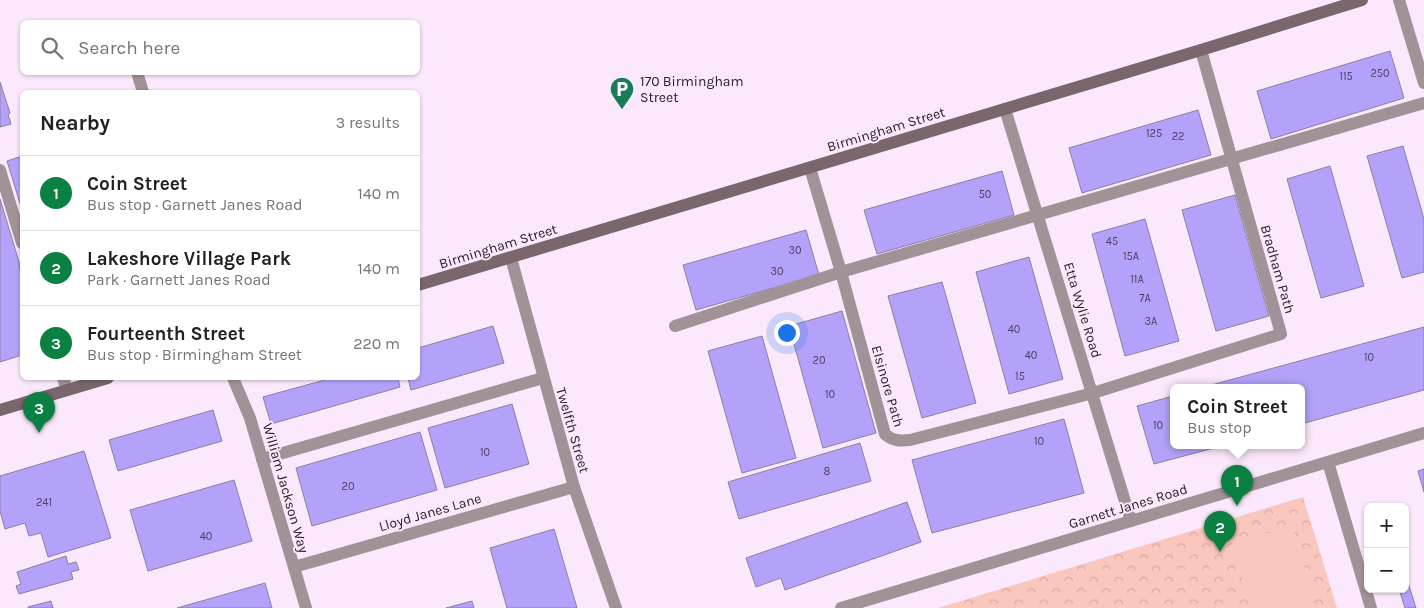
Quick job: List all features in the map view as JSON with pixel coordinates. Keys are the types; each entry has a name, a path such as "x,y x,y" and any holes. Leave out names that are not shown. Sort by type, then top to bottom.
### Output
{"street":[{"name":"Birmingham Street","path":"420,284 1202,50 1362,0"},
{"path":"1399,0 1424,83"},
{"name":"Bradham Path","path":"1092,393 1281,334 1202,50"},
{"path":"138,75 142,90"},
{"path":"675,326 841,272 1424,103"},
{"name":"Etta Wylie Road","path":"1005,109 1131,521"},
{"name":"Elsinore Path","path":"810,168 841,272 885,434 888,438 896,441 910,440 1092,393"},
{"path":"0,170 20,236"},
{"name":"Twelfth Street","path":"510,258 574,487 616,608"},
{"path":"262,459 543,378"},
{"path":"0,410 65,384 94,380"},
{"name":"William Jackson Way","path":"234,380 250,418 306,608"},
{"name":"Garnett Janes Road","path":"841,608 1424,433"},
{"path":"1328,462 1370,608"},
{"name":"Lloyd Janes Lane","path":"294,567 574,487"}],"green space":[{"path":"1303,497 1337,608 938,608"},
{"path":"1292,526 1316,608 1251,608 1232,543"}],"building":[{"path":"1390,51 1404,98 1271,139 1257,91"},
{"path":"0,82 10,113 8,114 11,124 0,127"},
{"path":"1198,110 1211,155 1082,193 1069,148"},
{"path":"1403,146 1424,219 1424,272 1402,278 1367,156"},
{"path":"20,157 20,203 7,161"},
{"path":"1330,166 1364,286 1321,298 1287,179"},
{"path":"1002,171 1014,215 877,254 864,210"},
{"path":"1235,195 1269,316 1216,331 1182,210"},
{"path":"0,199 20,265 20,356 0,362"},
{"path":"1145,219 1179,341 1125,356 1092,234"},
{"path":"806,230 819,275 696,310 683,265"},
{"path":"1029,257 1063,379 1009,394 976,272"},
{"path":"942,282 976,403 922,418 888,296"},
{"path":"842,311 876,433 823,448 789,326"},
{"path":"493,326 504,363 411,390 408,380 420,380 420,347"},
{"path":"1424,327 1424,390 1305,423 1305,384 1215,384"},
{"path":"762,336 796,458 742,473 708,351"},
{"path":"325,380 398,380 400,387 271,424 263,397"},
{"path":"1170,397 1170,449 1210,449 1154,464 1137,406"},
{"path":"512,404 529,464 445,488 428,428"},
{"path":"213,410 222,441 118,471 109,440"},
{"path":"1064,419 1084,493 932,533 912,460"},
{"path":"420,432 437,490 312,526 296,468"},
{"path":"860,443 871,481 739,519 728,482"},
{"path":"84,451 111,538 48,557 41,533 29,536 25,523 5,529 0,511 0,476"},
{"path":"1424,469 1424,492 1418,471"},
{"path":"234,480 252,541 148,571 130,510"},
{"path":"907,502 921,542 785,590 781,578 756,587 746,558"},
{"path":"554,529 577,608 507,608 490,548"},
{"path":"66,556 68,564 76,562 79,570 71,572 73,579 19,594 16,586 21,584 17,572"},
{"path":"265,583 272,608 177,608"},
{"path":"1409,586 1416,608 1405,608 1400,593 1409,593"},
{"path":"51,601 53,608 28,608 28,607"},
{"path":"472,601 474,608 446,608"}],"place":[{"name":"170 Birmingham Street","path":"622,110"},
{"name":"Fourteenth Street","path":"39,433"},
{"name":"Coin Street","path":"1237,506"},
{"name":"Lakeshore Village Park","path":"1220,552"}]}
